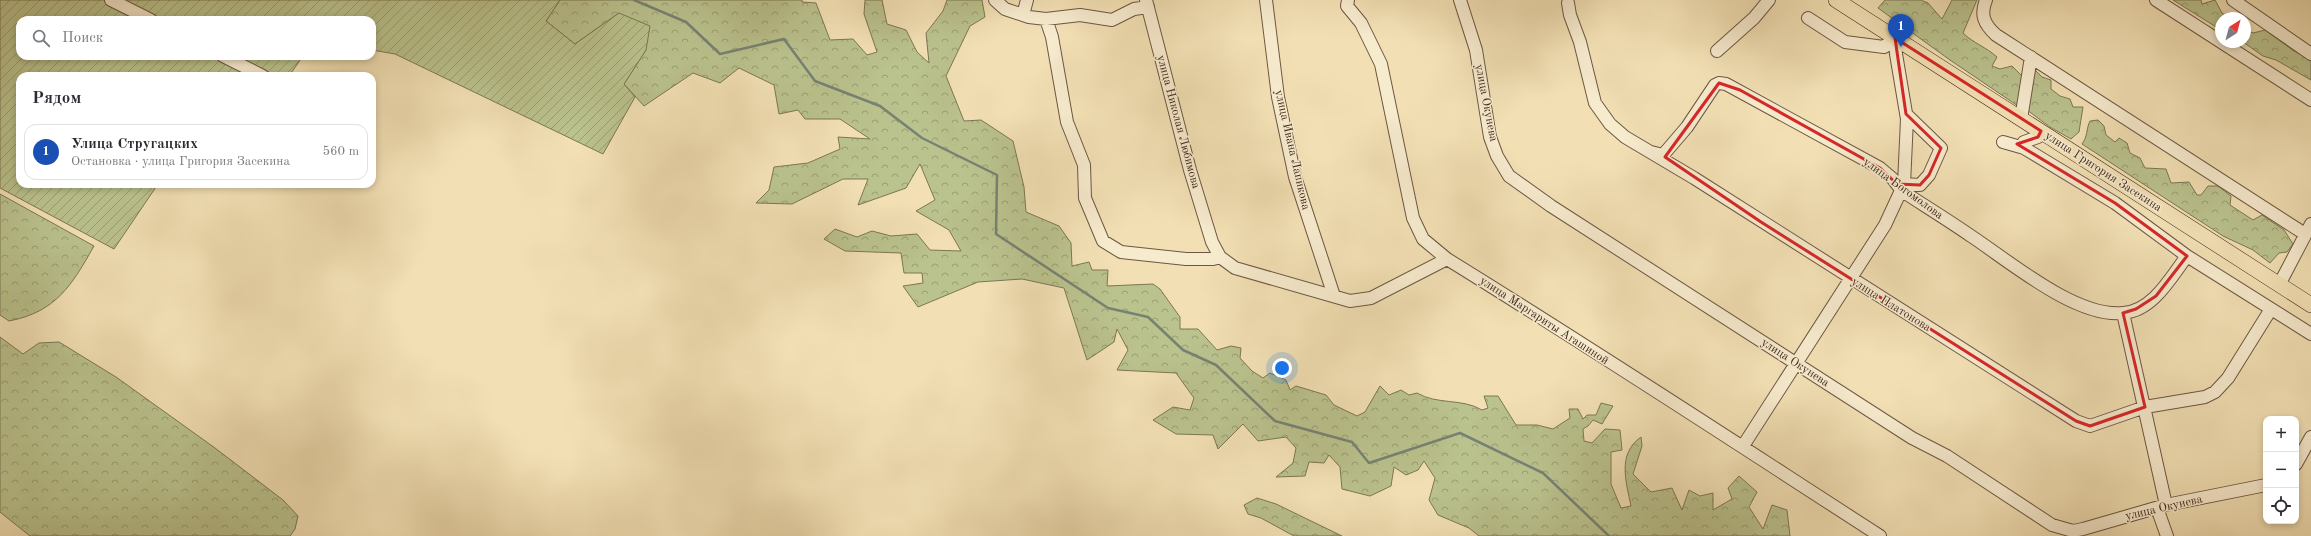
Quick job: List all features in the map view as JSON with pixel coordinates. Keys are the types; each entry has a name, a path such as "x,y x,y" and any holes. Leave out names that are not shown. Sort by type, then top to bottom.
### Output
{"main road":[{"name":"улица Григория Засекина","path":"1836,0 2311,305"}],"street":[{"path":"111,0 143,16"},
{"path":"995,0 1005,9 1023,15 1046,19 1080,15 1112,20 1147,4"},
{"path":"1023,15 1027,0"},
{"name":"улица Ивана Лапикова","path":"1266,0 1278,97 1295,177 1334,296"},
{"path":"1717,51 1754,18 1770,0"},
{"path":"1986,0 1982,11 1986,26 1996,36 2308,229 2279,285"},
{"path":"2156,0 2311,100"},
{"path":"2233,0 2311,54"},
{"name":"улица Маргариты Агашиной","path":"1347,1 1347,6 1361,24 1381,64 1395,140 1418,230 1423,239 1447,259 1685,412 1743,446 1762,460 1880,536"},
{"name":"улица Окунева","path":"1459,1 1476,50 1490,137 1502,165 1509,176 1551,206 1912,438 1947,456 2052,525 2063,530 2073,531 2162,507 2263,487"},
{"name":"улица Платонова","path":"1568,3 1570,15 1580,42 1595,103 1610,124 1625,137 1684,172 1851,280 2076,421 2090,426 2145,407 2205,397 2215,392 2228,378 2271,309"},
{"name":"улица Николая Любимова","path":"1147,4 1190,170 1212,242 1220,257"},
{"path":"1808,18 1845,42 1884,47 1895,38"},
{"path":"1046,19 1052,37 1067,122 1084,165 1085,198 1103,241 1120,252 1146,253 1186,260 1213,259 1220,257 1235,268 1350,301 1366,299 1447,259"},
{"path":"1743,446 1851,280 1885,225 1903,188 1906,114 1895,38"},
{"path":"2021,119 2031,57"},
{"path":"231,60 255,72"},
{"name":"улица Богомолова","path":"1666,151 1687,127 1715,85 1719,83 1726,84 1880,168 1903,188 2050,290 2086,307 2100,312 2123,313 2136,309 2156,296 2187,256"},
{"path":"1903,188 1920,184 1929,175 1941,148 1906,114"},
{"path":"2024,148 2024,142 2038,137 2041,131"},
{"name":"улица Григория Засекина","path":"2003,142 2024,148 2114,203 2187,256 2311,334"},
{"path":"1648,151 1663,155 1666,151"},
{"path":"1666,151 1665,157 1684,172"},
{"path":"2123,313 2145,407 2167,536"},
{"path":"2299,459 2311,437"}],"highlighted area":[{"path":"1895,38 2041,131 2038,137 2017,144 2115,203 2187,256 2156,296 2136,309 2123,313 2145,407 2090,426 2076,421 1761,222 1665,157 1719,83 1740,90 1880,168 1897,184 1920,185 1929,175 1941,148 1906,114"}],"green space":[{"path":"0,0 560,0 546,21 575,44 619,13 650,26 646,50 624,84 635,97 603,154 395,54 376,51 376,16 16,16 16,60 300,60 292,72 16,72 16,188 155,188 114,249 0,188"},
{"path":"560,0 802,0 802,2 816,3 830,40 853,39 867,55 877,52 864,14 865,0 882,0 887,24 906,30 917,52 929,63 926,33 943,11 947,0 982,0 985,17 970,26 946,76 964,121 981,120 1013,141 1024,187 1026,212 1059,226 1071,243 1072,266 1089,262 1092,270 1108,270 1107,286 1153,284 1160,289 1180,317 1180,329 1198,329 1217,350 1231,346 1241,348 1240,358 1252,371 1263,378 1270,373 1286,380 1290,390 1296,386 1326,395 1334,405 1357,416 1365,412 1380,386 1389,395 1401,390 1409,395 1417,393 1433,399 1474,406 1482,410 1488,408 1484,396 1498,396 1516,425 1537,425 1553,429 1570,418 1569,409 1578,409 1583,419 1587,415 1596,415 1601,403 1613,406 1602,424 1593,420 1583,429 1584,441 1592,443 1605,429 1620,430 1622,450 1611,452 1611,484 1621,508 1631,506 1626,478 1626,460 1633,444 1641,437 1642,446 1633,474 1651,492 1672,488 1682,510 1689,490 1700,496 1713,493 1713,510 1732,499 1728,488 1739,476 1757,492 1749,507 1763,529 1772,505 1787,510 1790,536 1479,536 1469,528 1438,515 1429,500 1435,478 1424,461 1418,470 1406,475 1394,467 1391,486 1370,496 1342,489 1340,467 1329,455 1324,463 1309,462 1305,476 1276,477 1293,463 1296,448 1286,437 1258,441 1243,424 1218,449 1213,435 1176,434 1153,420 1173,407 1190,410 1194,398 1176,373 1117,370 1128,350 1117,329 1114,342 1087,360 1064,288 1022,279 978,282 918,307 903,286 923,283 922,273 904,273 901,253 845,251 824,239 835,229 857,237 872,231 891,236 917,234 930,250 961,251 949,230 916,211 935,200 920,164 906,188 858,205 868,179 843,179 792,204 756,203 769,190 774,167 808,163 840,149 838,137 870,139 840,119 805,119 798,110 779,114 774,85 739,68 720,83 693,73 644,106 624,84 646,50 619,13 575,44 546,21"},
{"path":"1885,0 1921,0 1928,3 1942,19 1952,0 1977,0 1963,33 1997,57 1992,66 2000,69 2012,66 2023,77 2018,106 1950,60 1878,8"},
{"path":"2173,0 2201,0 2202,4 2215,0 2221,12 2215,12 2215,26"},
{"path":"2265,30 2294,51 2311,59 2311,80 2276,60 2263,56 2251,48 2251,32 2253,33"},
{"path":"2035,70 2042,77 2051,80 2051,89 2060,96 2070,99 2073,107 2083,107 2079,132 2071,139 2050,127 2027,110"},
{"path":"2098,120 2104,126 2106,135 2115,142 2119,138 2127,143 2130,153 2140,158 2145,168 2166,169 2171,183 2189,182 2197,195 2201,195 2208,186 2218,186 2231,196 2230,205 2253,220 2262,215 2284,230 2293,244 2287,252 2279,253 2270,263 2253,250 2223,236 2082,144 2090,121"},
{"path":"0,194 94,246 70,284 51,304 25,317 9,321 0,315"},
{"path":"0,337 23,354 39,343 59,342 116,377 215,448 283,500 298,516 295,529 290,536 30,536 0,512"},
{"path":"1257,498 1276,504 1342,536 1294,536 1261,518 1248,514 1244,505"}],"waterway":[{"path":"634,0 686,22 720,54 784,39 815,81 880,106 922,138 997,175 996,234 1108,308 1148,317 1183,350 1216,365 1275,421 1352,442 1369,463 1460,433 1543,473 1609,536"}],"place":[{"name":"Улица Стругацких","path":"1901,47"}]}
